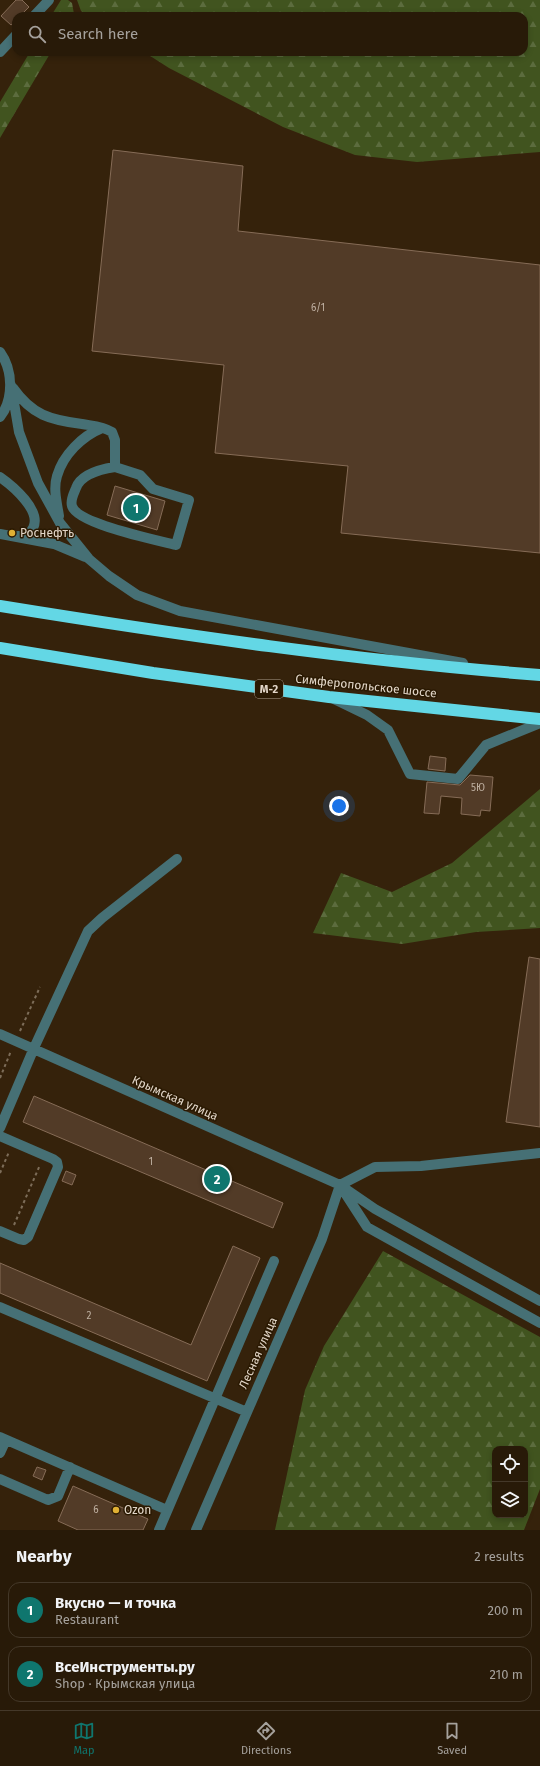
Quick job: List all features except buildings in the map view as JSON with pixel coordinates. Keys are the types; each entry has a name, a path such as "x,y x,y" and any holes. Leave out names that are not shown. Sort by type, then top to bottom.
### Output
{"highway":[{"path":"0,606 155,632 540,675"},
{"name":"Симферопольское шоссе","path":"0,648 153,673 328,697 540,719"}],"street":[{"path":"38,12 49,0"},
{"path":"0,52 12,39"},
{"path":"0,352 8,369 22,439 38,483 60,523 89,559 109,576 137,595 180,610 514,673"},
{"path":"0,417 8,401 10,385"},
{"path":"10,385 22,401 35,412 51,419 104,427 112,432 115,440 115,467"},
{"path":"60,523 56,497 57,476 67,457 80,441 90,432 104,427"},
{"path":"115,467 140,475 153,489 189,500 176,545 105,526 78,515 72,506 72,498 77,485 87,476 101,469 115,467"},
{"path":"0,477 22,497 32,509 35,518 34,527 30,533 23,536 15,536"},
{"path":"0,534 54,544 89,559"},
{"path":"328,697 367,715 388,730 410,774 458,779 486,745 540,723"},
{"path":"0,1128 34,1048 88,931 102,918 177,859"},
{"name":"Крымская улица","path":"0,1034 34,1048 206,1127 340,1185 375,1209 540,1301"},
{"path":"0,1136 44,1155 57,1162 58,1167 28,1237 24,1240 0,1231"},
{"path":"540,1153 421,1166 375,1167 340,1185 367,1227 540,1323"},
{"name":"Лесная улица","path":"196,1530 322,1239 340,1185"},
{"path":"159,1530 274,1261"},
{"path":"0,1307 247,1412"},
{"path":"0,1453 3,1438 167,1510"},
{"path":"0,1479 48,1500 58,1496 70,1467"}],"path":[{"path":"0,1173 13,1142"},
{"path":"10,1235 44,1155"}],"green space":[{"path":"61,0 68,0 72,3 74,12 54,12"},
{"path":"77,0 540,0 540,152 417,162 355,155 283,127 169,68 150,56 528,56 528,12 81,11"},
{"path":"28,56 49,56 0,138 0,102"},
{"path":"540,789 540,928 476,932 402,944 313,933 341,873 392,892 452,863"},
{"path":"383,1251 540,1337 540,1489 524,1530 275,1530 305,1390 324,1346"}],"place":[{"name":"Вкусно — и точка","path":"136,508"},
{"name":"Роснефть","path":"12,533"},
{"name":"ВсеИнструменты.ру","path":"217,1179"},
{"name":"Ozon","path":"116,1510"}]}
